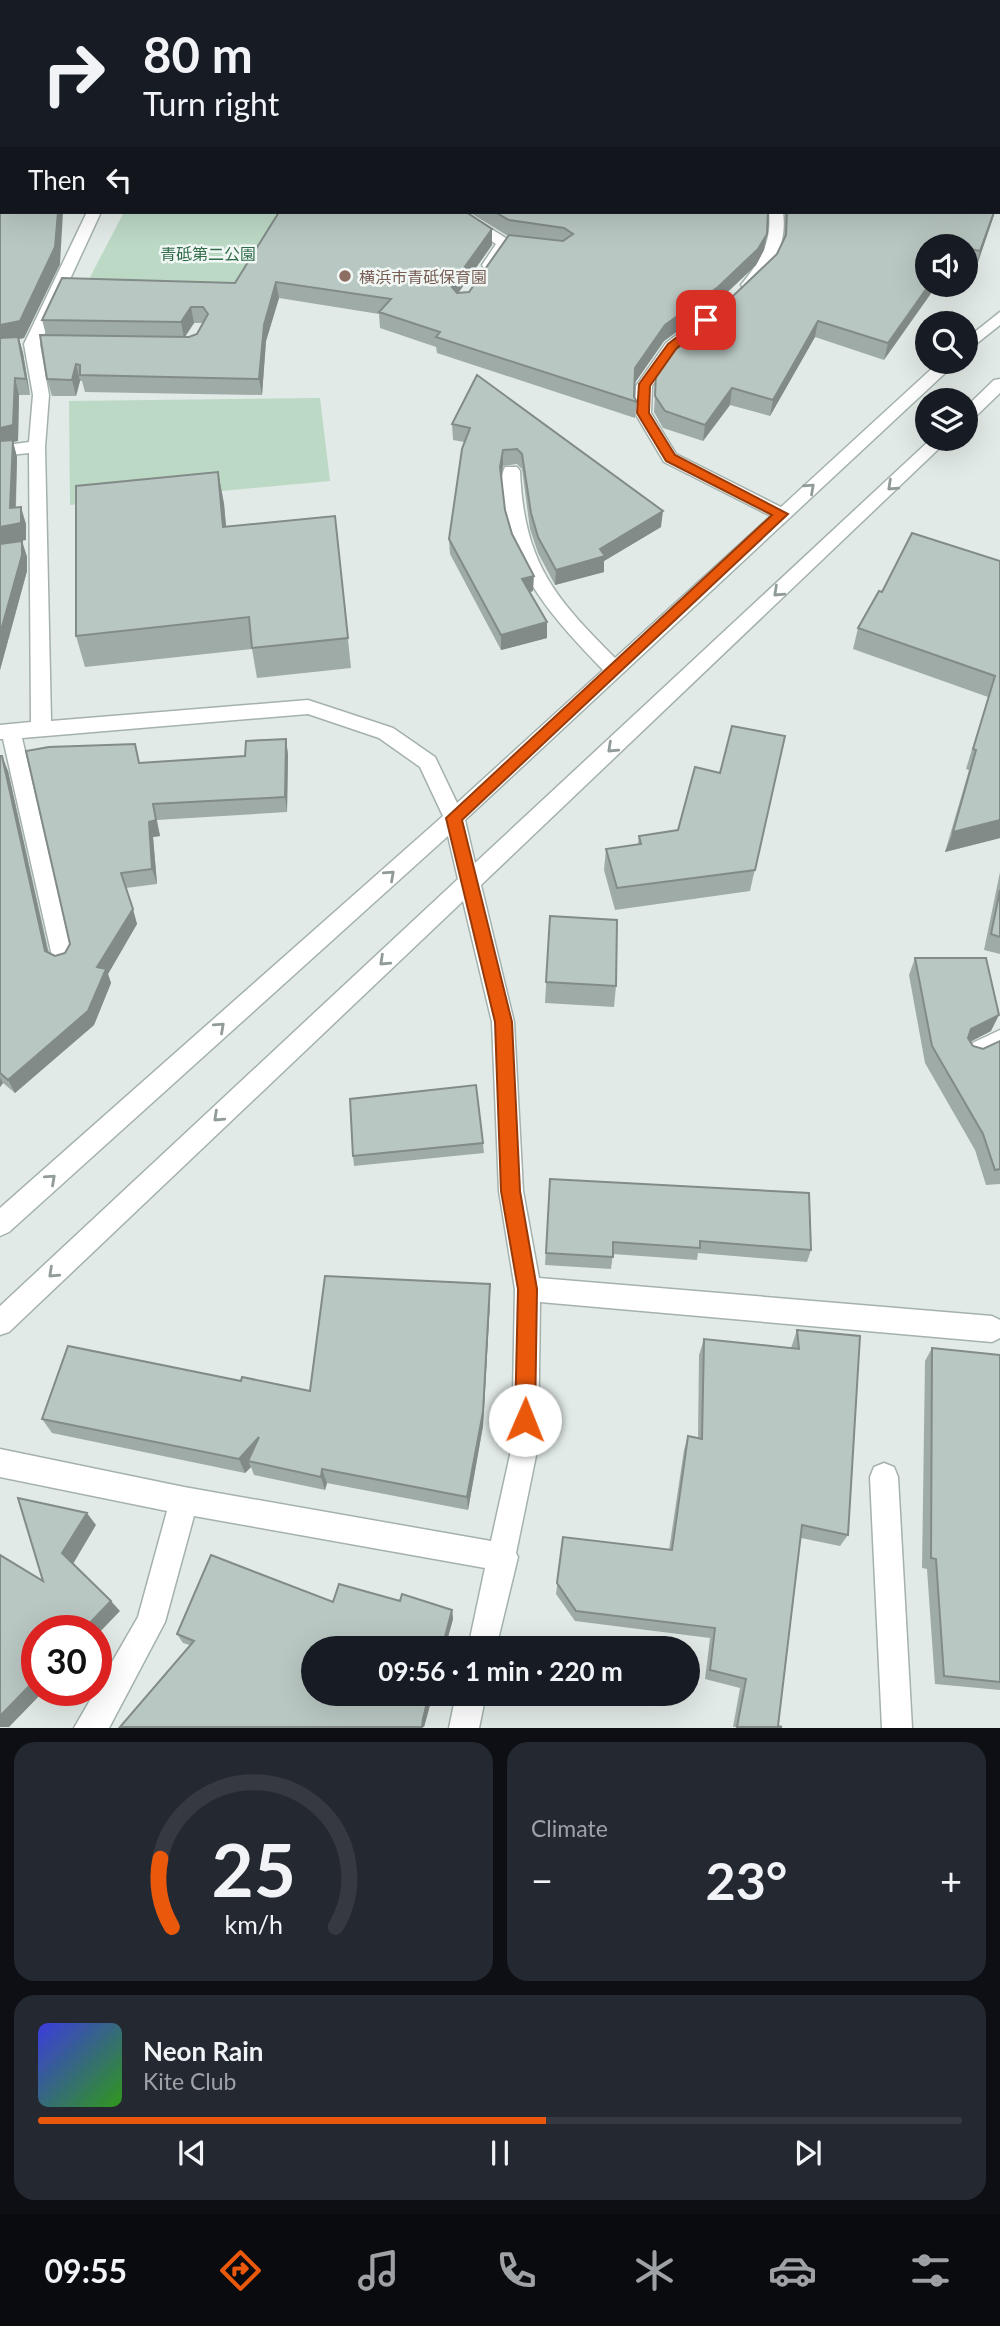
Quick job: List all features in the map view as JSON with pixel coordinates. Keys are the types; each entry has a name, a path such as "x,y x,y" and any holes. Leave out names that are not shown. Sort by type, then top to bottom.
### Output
{"street":[{"path":"41,727 33,548 41,395 32,344 93,214"},
{"path":"458,214 510,244 483,273"},
{"path":"738,295 764,269 774,251 776,214"},
{"path":"713,315 672,346 643,386 643,413 670,458 781,514"},
{"path":"978,336 1000,317"},
{"path":"10,347 51,345"},
{"path":"0,1224 454,818 936,374"},
{"path":"978,405 1000,384"},
{"path":"0,451 37,447"},
{"path":"0,1323 928,451"},
{"path":"511,471 516,529 524,558 555,608 614,668"},
{"path":"62,959 6,732 308,707 386,733 428,762 454,818 503,1022 510,1191 528,1289 525,1446 504,1557 485,1636"},
{"path":"974,1053 1000,1040"},
{"path":"528,1289 992,1329"},
{"path":"0,1463 184,1501 504,1557"},
{"path":"884,1477 897,1727"},
{"path":"89,1727 101,1714 151,1622 184,1501"},
{"path":"464,1727 468,1706"}],"green space":[{"name":"青砥第二公園","path":"123,214 276,214 234,297 87,283"},
{"path":"320,398 330,481 70,505 69,401"}],"building":[{"path":"0,214 58,214 55,247 20,321 0,325"},
{"path":"278,214 469,214 492,229 451,286 457,293 469,292 509,235 563,241 573,234 564,228 509,220 498,214 768,214 767,234 758,249 718,287 665,325 635,368 634,397 637,402 436,337 440,332 379,312 391,299 276,282 264,325 259,379 80,375 80,365 76,364 72,380 47,379 40,335 189,337 197,334 208,314 203,307 191,307 181,322 42,320 62,278 235,283"},
{"path":"787,214 993,214 980,251 978,234 915,234 915,297 921,297 888,343 818,321 773,400 732,388 705,425 665,411 655,396 656,371 682,335 732,297 777,254 786,235"},
{"path":"18,337 26,379 15,378 13,425 0,428 0,338"},
{"path":"477,375 663,511 600,549 605,556 556,570 538,537 531,513 522,454 517,449 503,450 500,467 505,510 512,534 534,576 522,579 547,622 501,635 449,539 462,449 470,428 452,424"},
{"path":"13,440 10,508 21,507 21,523 0,527 0,441"},
{"path":"218,472 223,527 335,516 348,638 252,648 249,617 76,636 76,486"},
{"path":"912,533 1000,561 1000,820 953,832 976,750 973,749 995,676 858,628 879,591 882,592"},
{"path":"22,541 22,555 0,634 0,544"},
{"path":"732,726 785,736 755,870 617,888 606,849 641,844 639,836 678,830 695,767 720,773"},
{"path":"286,739 285,797 153,804 156,820 149,822 152,869 121,873 133,909 97,967 106,969 88,1011 8,1080 0,1073 0,756 45,951 55,956 65,953 70,944 26,751 49,747 135,744 139,763 245,756 246,741"},
{"path":"1000,890 1000,937 991,934"},
{"path":"550,916 617,920 616,986 546,982"},
{"path":"915,958 986,958 999,1015 971,1029 968,1038 973,1046 983,1049 1000,1041 1000,1169 995,1170 983,1134 932,1046"},
{"path":"476,1085 483,1143 353,1156 350,1099"},
{"path":"550,1179 809,1193 811,1250 700,1241 700,1248 613,1242 613,1257 546,1253"},
{"path":"325,1276 490,1284 483,1412 467,1497 322,1469 321,1477 248,1461 259,1437 239,1459 42,1419 68,1346 241,1381 242,1377 310,1391"},
{"path":"797,1330 860,1336 848,1535 802,1525 778,1726 782,1727 737,1727 746,1679 710,1670 715,1628 576,1611 557,1583 563,1537 672,1550 688,1436 702,1439 704,1339 799,1349"},
{"path":"932,1348 1000,1355 1000,1682 944,1676 936,1559 931,1558"},
{"path":"18,1498 87,1513 62,1553 111,1601 97,1615 21,1615 21,1694 0,1716 0,1555 43,1581"},
{"path":"211,1555 333,1602 339,1584 400,1601 402,1594 452,1610 445,1636 301,1636 301,1706 426,1706 422,1727 120,1727 194,1641 177,1634"}],"place":[{"name":"横浜市青砥保育園","path":"345,276"}],"route":[{"path":"525,1420 528,1289 510,1191 503,1022 454,818 781,514 670,458 643,413 643,386 672,346 706,320"}]}
